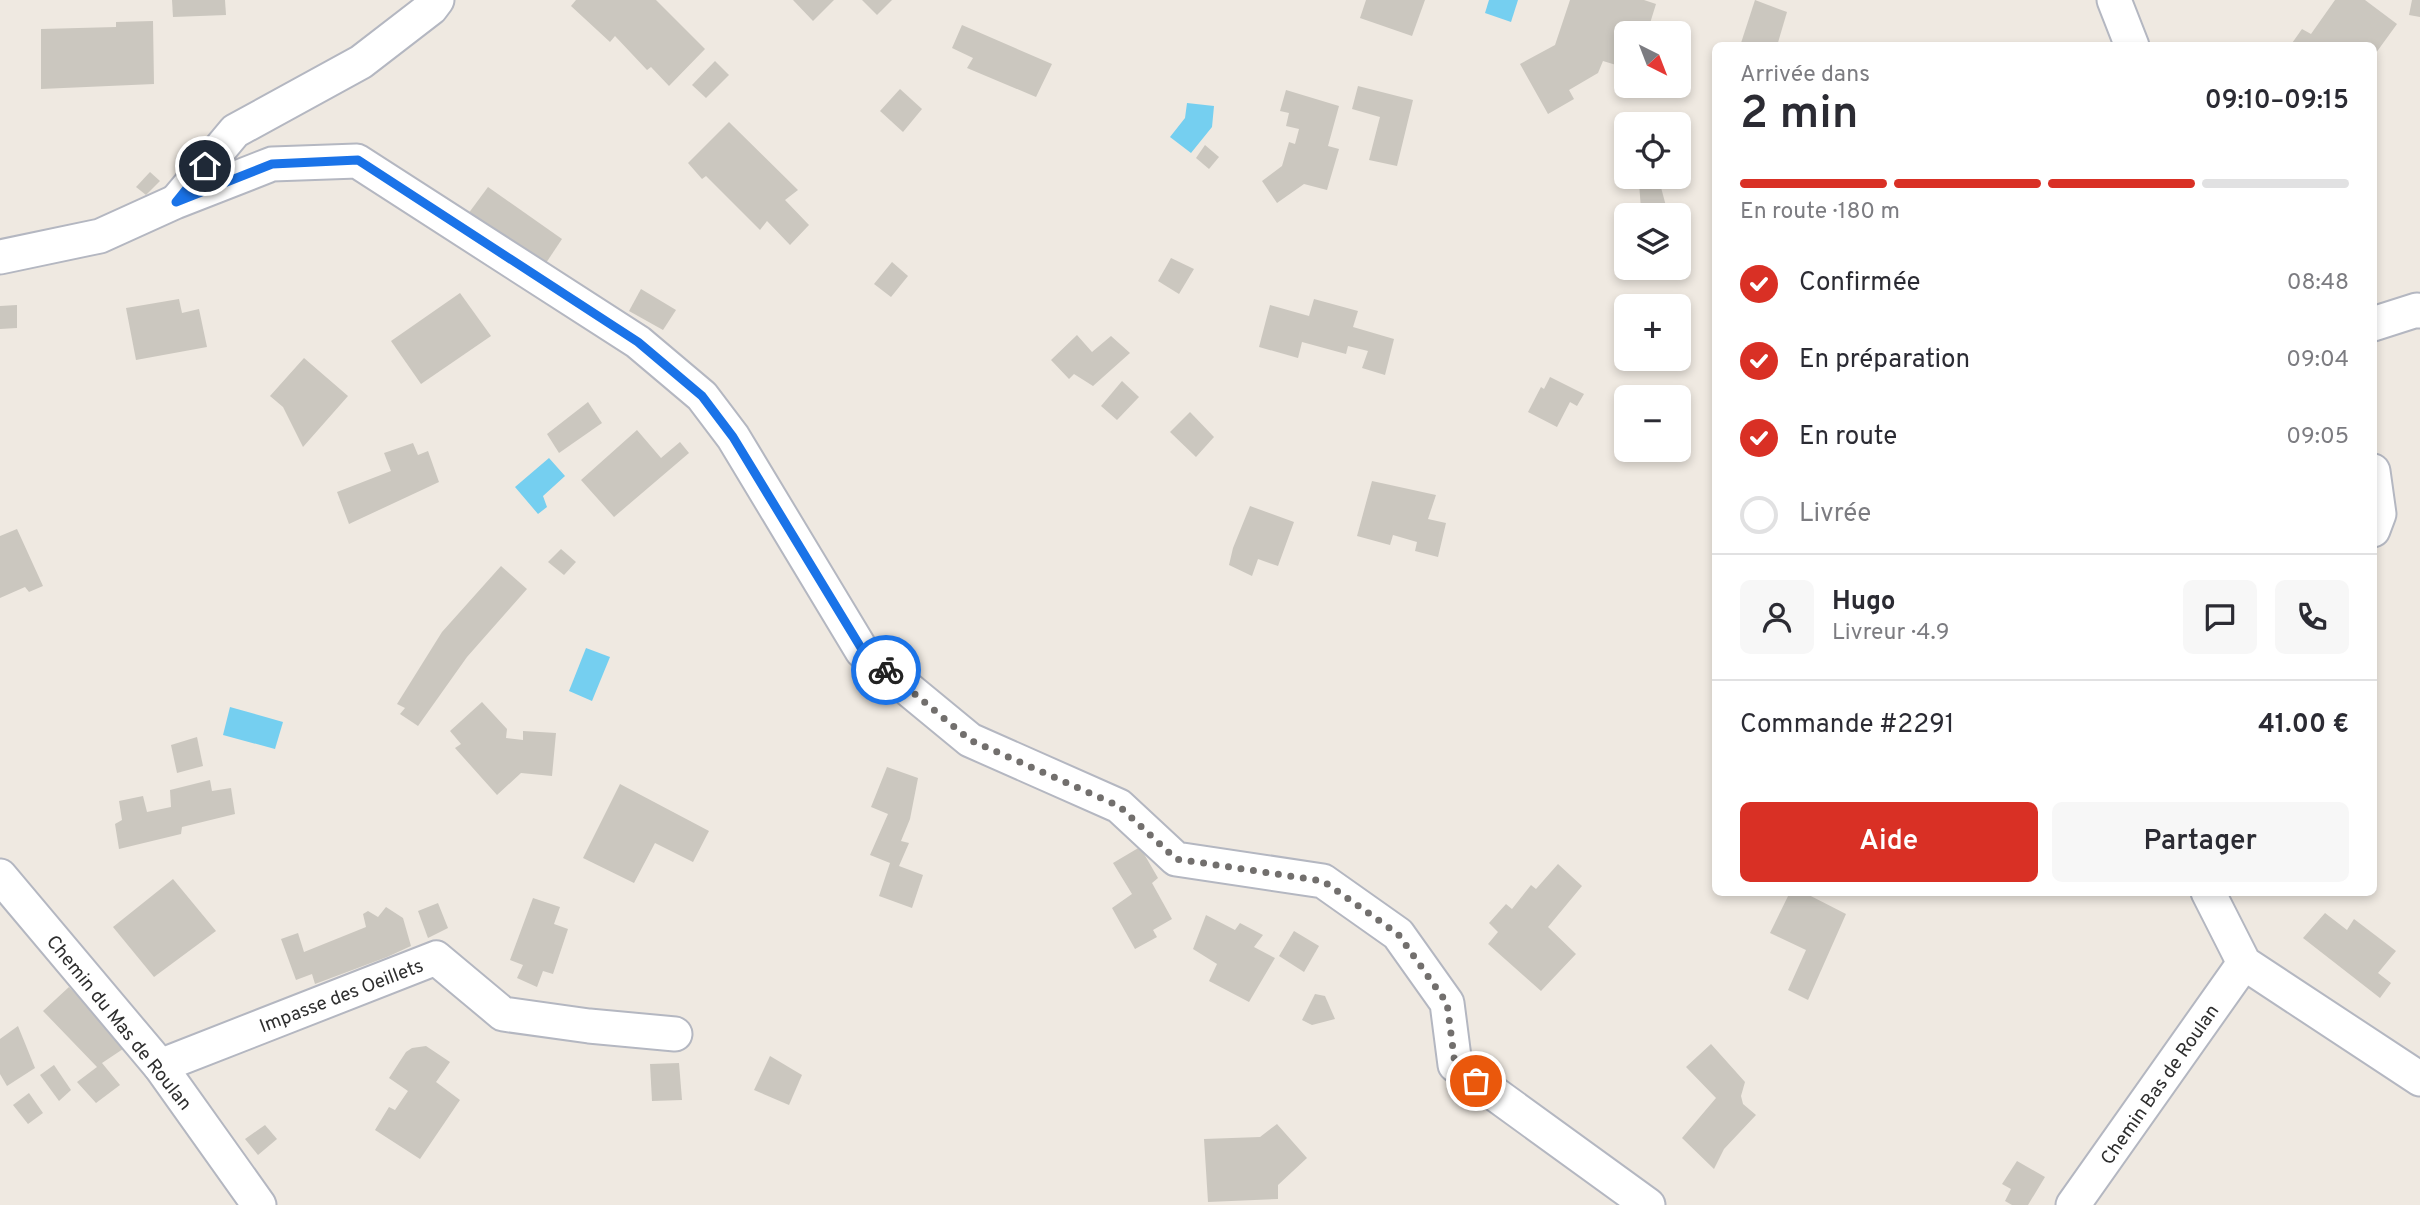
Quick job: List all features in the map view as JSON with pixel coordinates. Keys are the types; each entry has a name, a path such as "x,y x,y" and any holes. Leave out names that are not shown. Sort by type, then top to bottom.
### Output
{"street":[{"path":"176,202 235,131 361,62 431,8 437,0"},
{"path":"2113,0 2130,42"},
{"path":"0,257 100,236 272,164 358,160 638,342 702,396 733,437 863,651 970,740 1119,806 1176,859 1323,881 1398,934 1447,1003 1455,1065 1648,1205"},
{"path":"2377,323 2420,311"},
{"path":"2377,500 2377,519"},
{"name":"Chemin du Mas de Roulan","path":"0,876 160,1066 259,1205"},
{"path":"2210,896 2244,964 2420,1079"},
{"name":"Impasse des Oeillets","path":"160,1066 436,958 503,1014 675,1034"},
{"name":"Chemin Bas de Roulan","path":"2073,1205 2244,964"}],"water":[{"path":"1489,0 1518,0 1511,22 1485,13"},
{"path":"1187,103 1214,106 1212,127 1191,153 1170,137 1185,118"},
{"path":"549,458 565,476 543,496 547,507 538,514 515,487"},
{"path":"586,648 610,657 592,701 569,691"},
{"path":"230,707 283,722 275,749 223,735"}],"building":[{"path":"172,0 225,0 226,15 173,17"},
{"path":"576,0 656,0 705,49 669,86 651,67 647,70 615,36 610,42 571,6"},
{"path":"793,0 834,0 813,21"},
{"path":"862,0 892,0 877,15"},
{"path":"1366,0 1425,0 1412,36 1360,18"},
{"path":"1570,0 1644,0 1656,4 1651,21 1614,21 1614,64 1603,61 1598,73 1569,90 1574,99 1548,114 1520,64 1555,45"},
{"path":"1755,0 1787,12 1778,42 1741,42"},
{"path":"2335,0 2365,0 2397,24 2377,52 2377,42 2293,42 2302,29 2311,34"},
{"path":"2412,0 2420,0 2420,17 2409,15"},
{"path":"153,21 154,84 41,89 41,29 116,27 116,22"},
{"path":"962,25 1052,64 1036,97 967,68 973,58 952,48"},
{"path":"715,61 729,75 706,98 692,85"},
{"path":"1358,86 1413,100 1397,166 1369,160 1380,117 1352,109"},
{"path":"900,89 922,109 903,132 880,111"},
{"path":"1286,90 1339,106 1328,146 1339,149 1327,190 1304,184 1277,203 1262,181 1282,166 1289,142 1295,144 1299,129 1286,126 1289,113 1280,111"},
{"path":"729,122 798,190 785,200 809,225 790,245 767,221 760,230 706,176 702,179 688,163"},
{"path":"1205,145 1219,157 1209,169 1196,158"},
{"path":"150,172 160,181 146,195 136,187"},
{"path":"488,187 562,239 546,263 468,214"},
{"path":"1639,189 1661,189 1665,203 1641,203"},
{"path":"1171,258 1194,269 1179,294 1158,281"},
{"path":"892,262 908,276 891,297 874,284"},
{"path":"641,289 676,310 663,330 629,311"},
{"path":"460,293 491,336 421,384 391,341"},
{"path":"179,299 182,313 199,309 207,347 136,360 126,308"},
{"path":"1314,299 1358,311 1353,327 1394,339 1385,375 1362,368 1368,351 1348,346 1346,354 1302,342 1298,358 1259,347 1270,305 1309,316"},
{"path":"17,305 17,328 0,329 0,306"},
{"path":"1077,335 1092,352 1111,336 1130,353 1093,386 1074,374 1069,379 1051,360"},
{"path":"304,358 348,396 303,447 283,407 270,396"},
{"path":"1550,377 1584,394 1577,406 1570,402 1557,427 1528,412 1541,387 1544,389"},
{"path":"1122,381 1139,397 1117,420 1101,406"},
{"path":"588,402 602,423 559,453 547,434"},
{"path":"1190,412 1214,437 1196,457 1170,432"},
{"path":"637,430 661,458 680,442 689,453 614,517 581,480"},
{"path":"413,443 418,455 428,451 439,482 349,524 337,492 391,471 384,453"},
{"path":"1372,481 1436,495 1428,519 1446,523 1438,557 1415,551 1417,542 1393,535 1390,545 1357,536"},
{"path":"1250,506 1294,522 1278,566 1258,559 1252,576 1229,565"},
{"path":"17,529 43,586 29,592 25,587 0,598 0,536"},
{"path":"561,549 576,562 564,575 548,562"},
{"path":"501,566 527,589 467,657 418,726 400,714 405,708 397,704 442,632"},
{"path":"482,702 507,729 506,738 523,740 523,731 556,733 552,776 521,773 497,795 455,748 461,744 450,731"},
{"path":"197,737 203,766 177,773 171,745"},
{"path":"887,767 918,778 910,819 901,841 909,843 899,866 923,875 912,908 879,896 890,863 870,855 888,814 871,807"},
{"path":"210,780 212,791 231,788 235,814 182,827 181,834 119,849 115,824 122,820 119,801 143,796 147,812 171,807 170,790"},
{"path":"620,784 709,831 693,862 655,843 634,883 583,858"},
{"path":"1140,847 1158,878 1152,883 1172,919 1153,930 1157,937 1135,949 1112,908 1132,894 1113,863"},
{"path":"1558,864 1582,886 1548,927 1576,954 1541,991 1488,944 1498,932 1489,923 1506,904 1512,909 1531,885 1536,889"},
{"path":"173,879 216,931 154,977 113,927"},
{"path":"1788,896 1811,896 1846,914 1808,1000 1788,990 1806,950 1770,933"},
{"path":"533,898 560,907 554,924 568,929 553,974 543,971 537,987 517,978 523,965 510,960"},
{"path":"438,903 448,928 428,938 418,911"},
{"path":"386,907 403,918 411,946 315,984 312,974 296,980 281,939 298,933 304,952 366,927 363,914 368,911 378,917"},
{"path":"2325,913 2347,930 2354,919 2396,951 2378,973 2391,983 2380,998 2303,938"},
{"path":"1206,915 1235,930 1240,923 1263,935 1254,947 1275,958 1249,1002 1209,981 1217,964 1193,949"},
{"path":"1294,931 1319,946 1304,972 1279,956"},
{"path":"69,987 126,1047 102,1063 120,1085 96,1103 77,1082 97,1067 43,1011"},
{"path":"1315,994 1325,996 1335,1019 1312,1025 1302,1020"},
{"path":"18,1026 35,1068 7,1086 0,1074 0,1039"},
{"path":"1711,1044 1745,1082 1741,1096 1743,1104 1756,1115 1724,1149 1714,1169 1682,1138 1716,1098 1686,1067"},
{"path":"426,1046 450,1062 436,1082 460,1100 420,1159 375,1130 389,1107 395,1110 408,1091 389,1078 406,1052 412,1048"},
{"path":"770,1056 802,1075 789,1105 754,1090"},
{"path":"679,1063 682,1100 652,1101 650,1064"},
{"path":"54,1065 71,1090 59,1101 40,1075"},
{"path":"29,1093 43,1113 28,1124 13,1105"},
{"path":"1277,1124 1307,1158 1278,1185 1278,1199 1208,1202 1204,1139 1260,1137"},
{"path":"265,1125 277,1139 258,1155 245,1139"},
{"path":"2017,1161 2045,1177 2028,1205 2012,1205 2005,1201 2011,1189 2002,1184"}],"way so far":[{"path":"886,670 970,740 1119,806 1176,859 1323,881 1398,934 1447,1003 1455,1065 1476,1081"}],"route":[{"path":"205,166 176,202 272,164 358,160 453,225 638,342 702,396 733,437 863,651 886,670"}]}
